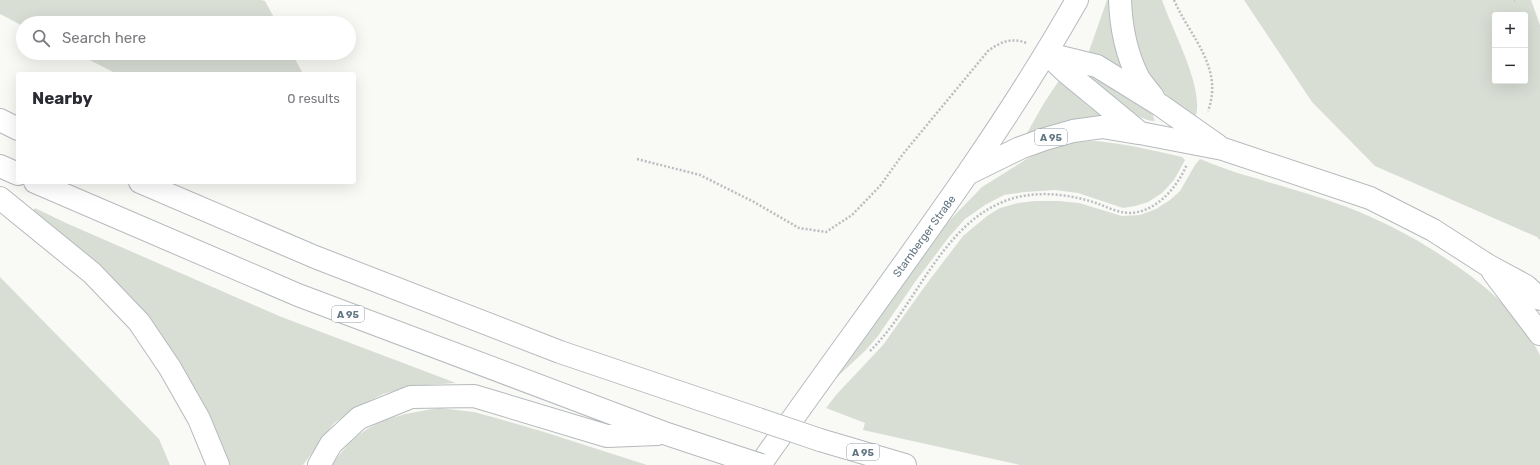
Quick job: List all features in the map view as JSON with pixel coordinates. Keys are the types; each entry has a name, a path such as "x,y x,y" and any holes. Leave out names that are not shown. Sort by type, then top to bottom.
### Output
{"main road":[{"name":"Starnberger Straße","path":"760,465 969,173 1047,54 1077,0"},
{"path":"1120,0 1120,14 1125,43 1138,78 1160,105"},
{"path":"1047,54 1097,66 1160,105 1223,149"},
{"path":"1047,54 1140,133 1223,149 1305,175 1370,198 1433,230 1489,266 1526,286 1540,298"},
{"path":"0,120 16,128"},
{"name":"A 95","path":"969,173 1020,148 1073,131 1102,127 1140,133"},
{"path":"0,166 16,173"},
{"name":"A 95","path":"40,184 298,295 667,434 760,465"},
{"name":"A 95","path":"145,184 316,257 560,352 820,440 905,465"},
{"path":"0,198 92,273 139,322 170,368 199,419 218,465"},
{"path":"1489,266 1540,334"},
{"path":"319,465 331,444 359,418 411,397 474,396 607,436 667,434"}],"path":[{"path":"1174,0 1199,44 1209,66 1213,82 1212,95 1206,114"},
{"path":"638,159 700,175 754,202 799,228 826,232 852,214 880,186 912,142 988,51 999,43 1019,40 1047,54"},
{"path":"868,353 892,326 942,252 962,228 982,211 1019,196 1037,194 1079,198 1116,211 1130,213 1146,209 1171,191 1181,178 1188,162"}],"shaded area":[{"path":"0,0 261,0 265,1 273,16 16,16 16,22 0,14"},
{"path":"1107,0 1112,1 1125,68 1120,70 1088,54"},
{"path":"1130,0 1162,0 1192,77 1196,92 1197,107 1195,119 1162,90 1142,63 1136,47"},
{"path":"1244,0 1531,0 1540,25 1540,240 1537,237 1375,166 1312,102"},
{"path":"90,60 296,60 302,72 113,72"},
{"path":"1086,71 1110,84 1137,105 1152,113 1155,121 1147,120 1128,111 1107,97 1083,78"},
{"path":"1062,81 1088,106 1104,116 1030,135 1027,133 1044,103 1058,82"},
{"path":"1096,141 1150,150 1182,157 1185,160 1174,180 1162,193 1148,202 1135,206 1123,208 1078,193 1055,190 1004,195 985,205 965,219 949,237 915,282 878,336 866,350 836,378 948,222 982,187 1025,160 1045,150 1072,142"},
{"path":"1200,159 1347,207 1377,220 1406,234 1434,251 1473,278 1495,296 1525,329 1540,355 1540,465 1020,465 863,430 865,423 826,408 836,395 883,345 963,236 987,216 1000,208 1018,203 1035,201 1079,203 1122,216 1140,215 1156,209 1180,191"},
{"path":"35,208 279,316 456,383 412,386 383,394 361,405 334,423 303,465 228,465 210,422 33,211"},
{"path":"0,277 159,439 170,465 0,465"},
{"path":"439,408 474,412 496,418 647,465 332,465 343,450 354,439 378,423 406,414"}]}
